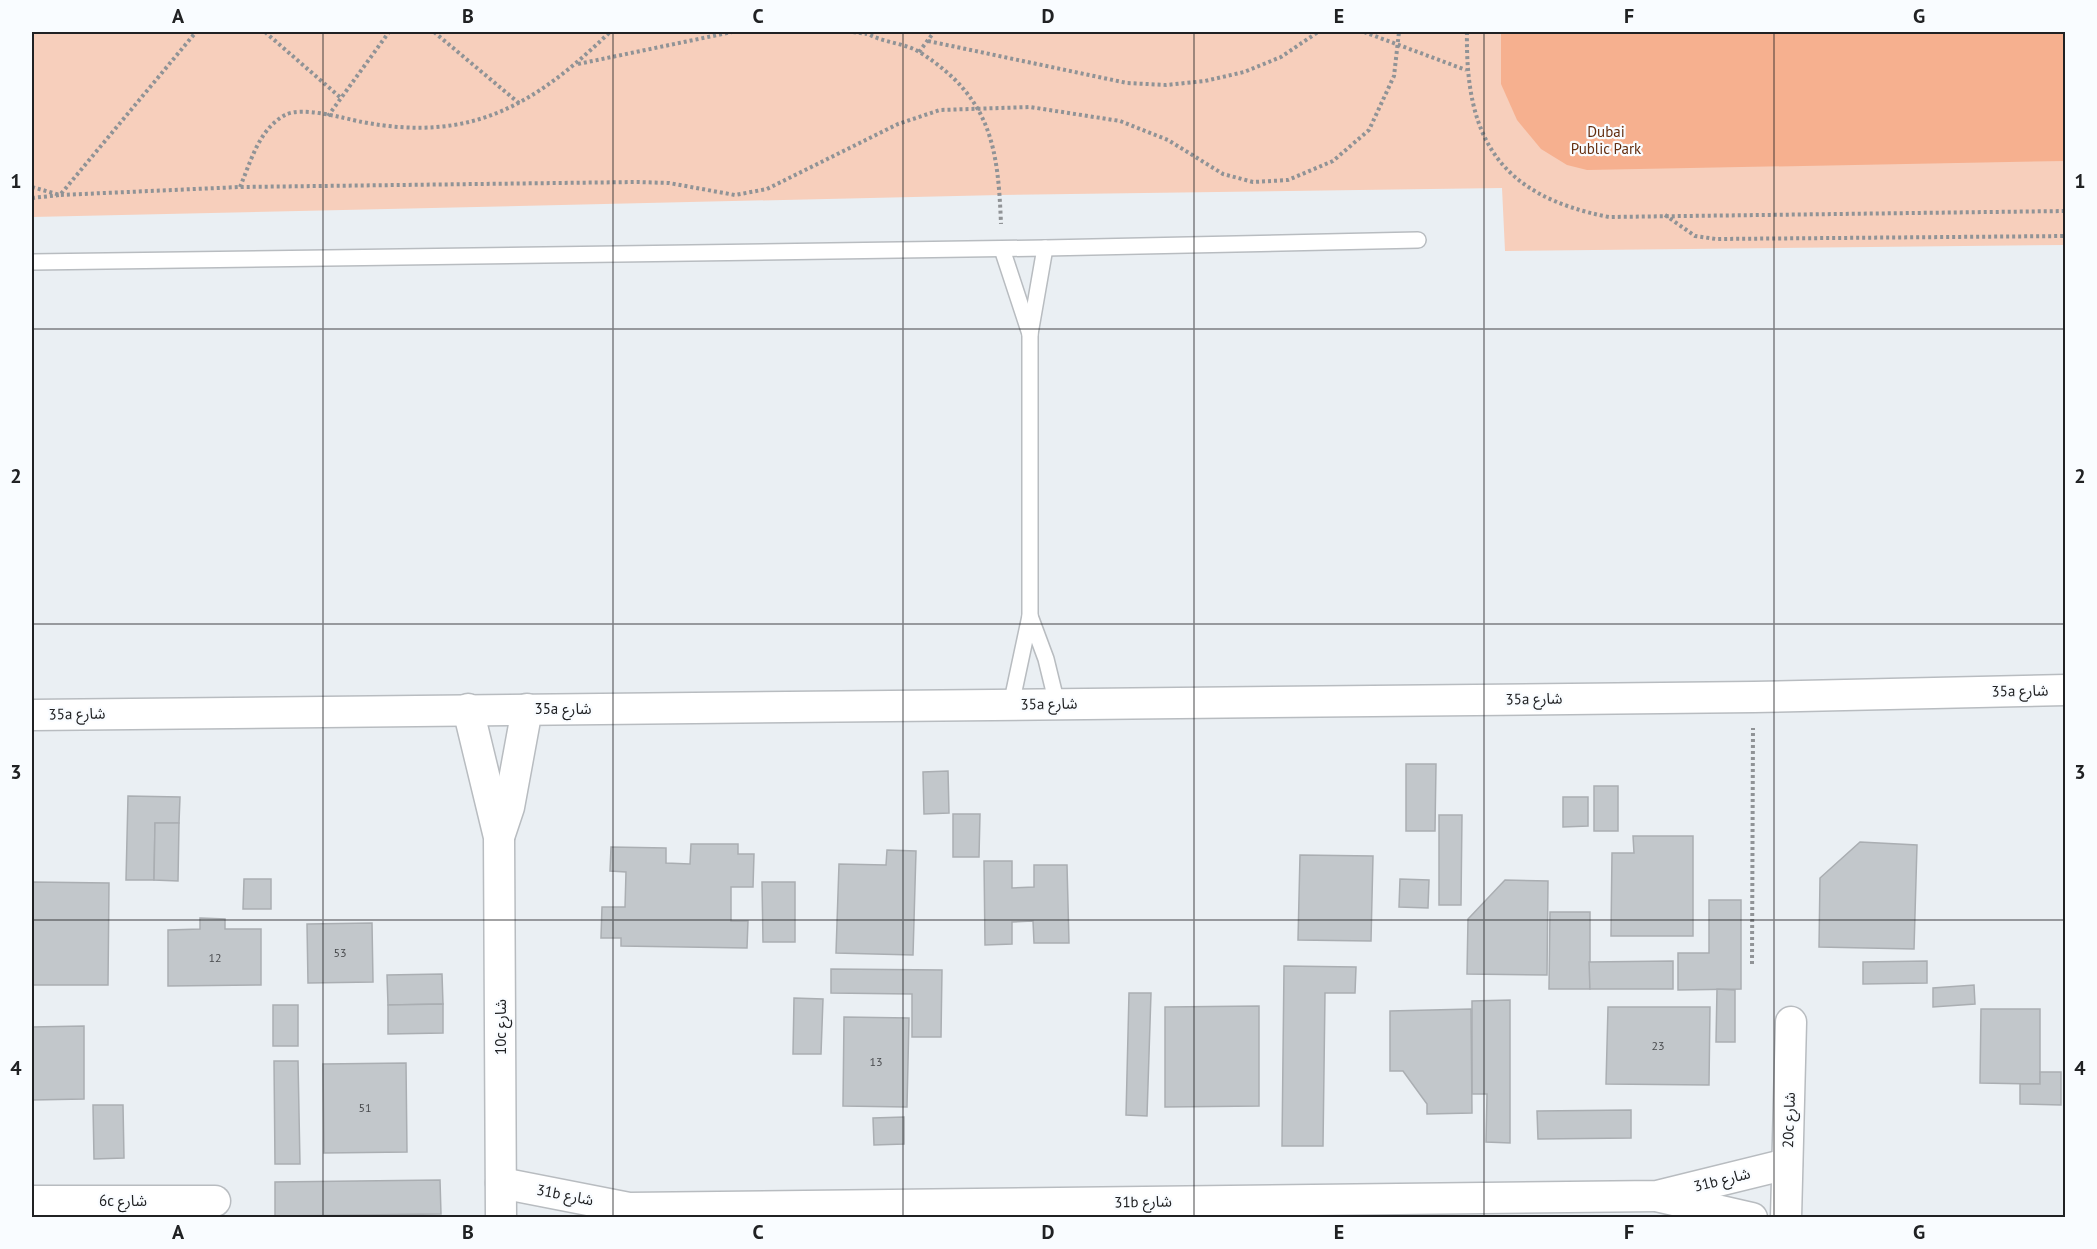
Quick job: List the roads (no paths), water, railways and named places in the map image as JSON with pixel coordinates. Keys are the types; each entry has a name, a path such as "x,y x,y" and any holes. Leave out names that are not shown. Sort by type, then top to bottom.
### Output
{"street":[{"name":"35a شارع","path":"32,715 1754,697 2066,690"},
{"name":"10c شارع","path":"468,709 499,837 501,1218"},
{"name":"10c شارع","path":"499,837 509,807 527,709"},
{"name":"20c شارع","path":"1786,1218 1791,1022"},
{"name":"31b شارع","path":"501,1183 629,1208 896,1211 1657,1196 1787,1164"},
{"name":"31b شارع","path":"1657,1196 1752,1218"},
{"name":"6c شارع","path":"32,1201 214,1201"},
{"name":"31b شارع","path":"597,1218 629,1208"}],"lane":[{"path":"32,262 1002,249 1418,240"},
{"path":"1011,705 1030,616 1030,334 1045,248"},
{"path":"1002,249 1030,334"},
{"path":"1030,616 1046,659 1057,704"}],"park label":[{"name":"Dubai Public Park","path":"1606,140"}]}
